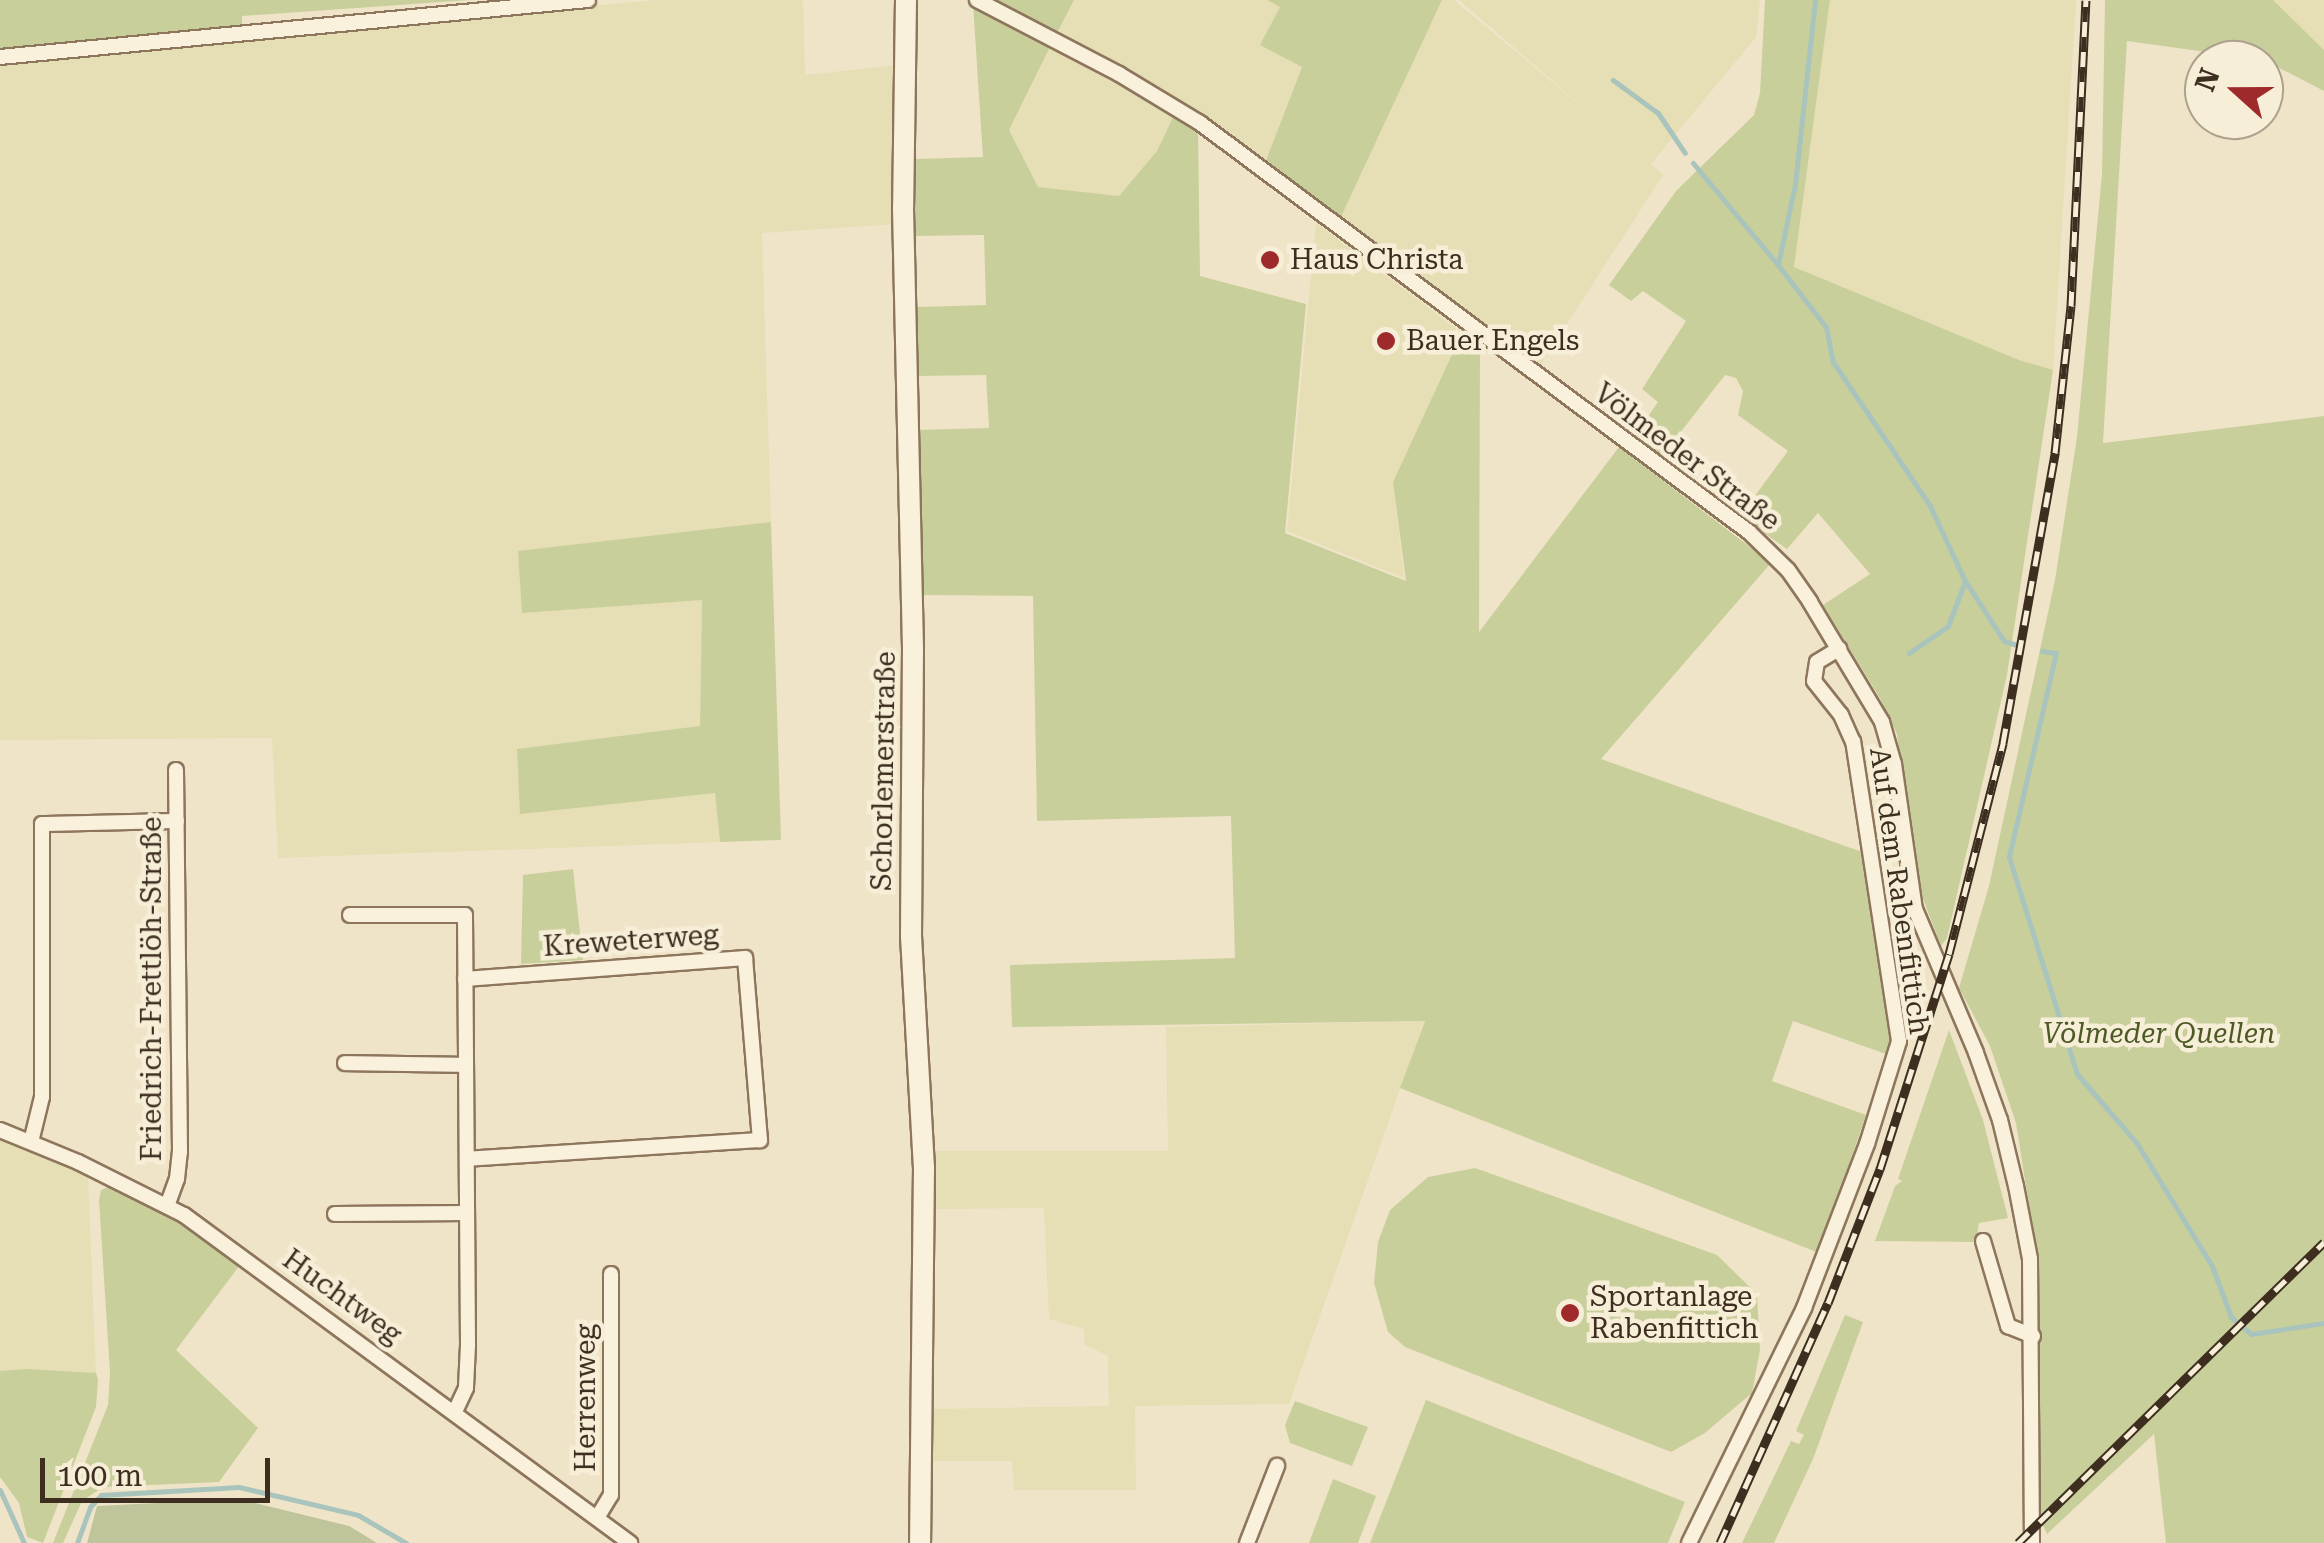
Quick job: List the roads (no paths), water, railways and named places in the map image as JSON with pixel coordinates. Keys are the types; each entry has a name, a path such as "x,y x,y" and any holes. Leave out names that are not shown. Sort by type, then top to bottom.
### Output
{"street":[{"path":"0,57 588,0"},
{"name":"Schorlemerstraße","path":"906,0 903,208 913,650 910,936 924,1166 920,1543"},
{"name":"Völmeder Straße","path":"977,0 1119,74 1200,123 1749,532 1788,570 1882,722 1894,764 1915,909 2000,1120 2030,1260 2032,1543"},
{"name":"Auf dem Rabenfittich","path":"1689,1543 1804,1308 1868,1144 1899,1041 1854,742 1841,714 1814,681 1817,662 1840,649"},
{"name":"Friedrich-Frettlöh-Straße","path":"166,1206 177,1179 180,1152 176,770"},
{"path":"31,1142 42,1082 42,824 178,821"},
{"path":"350,915 465,915 466,1388 455,1412"},
{"name":"Kreweterweg","path":"465,978 745,958 760,1140 468,1160"},
{"path":"346,1063 466,1064"},
{"name":"Huchtweg","path":"0,1130 166,1206 262,1270 630,1543"},
{"path":"334,1214 467,1213"},
{"path":"1983,1241 2008,1326 2014,1332 2033,1336"},
{"name":"Herrenweg","path":"597,1518 611,1495 611,1274"},
{"path":"1247,1543 1278,1466"}],"waterway":[{"path":"1815,0 1795,184 1778,265 1826,327 1833,362 1930,506 1964,579 2004,641 2017,645"},
{"path":"1613,80 1658,113 1685,153"},
{"path":"1693,163 1778,265"},
{"path":"1909,653 1948,626 1965,581"},
{"path":"2042,651 2056,653 2009,857 2077,1074 2136,1142 2212,1266 2231,1317 2251,1334 2324,1323"},
{"path":"77,1543 90,1507 101,1495 239,1487 358,1515 406,1543"},
{"path":"0,1490 24,1543"}],"railway":[{"path":"1720,1543 1828,1303 1880,1169 1949,954 2003,743 2055,453 2071,306 2086,0"},
{"path":"2018,1543 2324,1242"}],"place":[{"name":"Haus Christa","path":"1270,260"},
{"name":"Bauer Engels","path":"1386,341"},
{"name":"Sportanlage Rabenfittich","path":"1570,1313"}],"park label":[{"name":"Völmeder Quellen","path":"2159,1034"}]}
